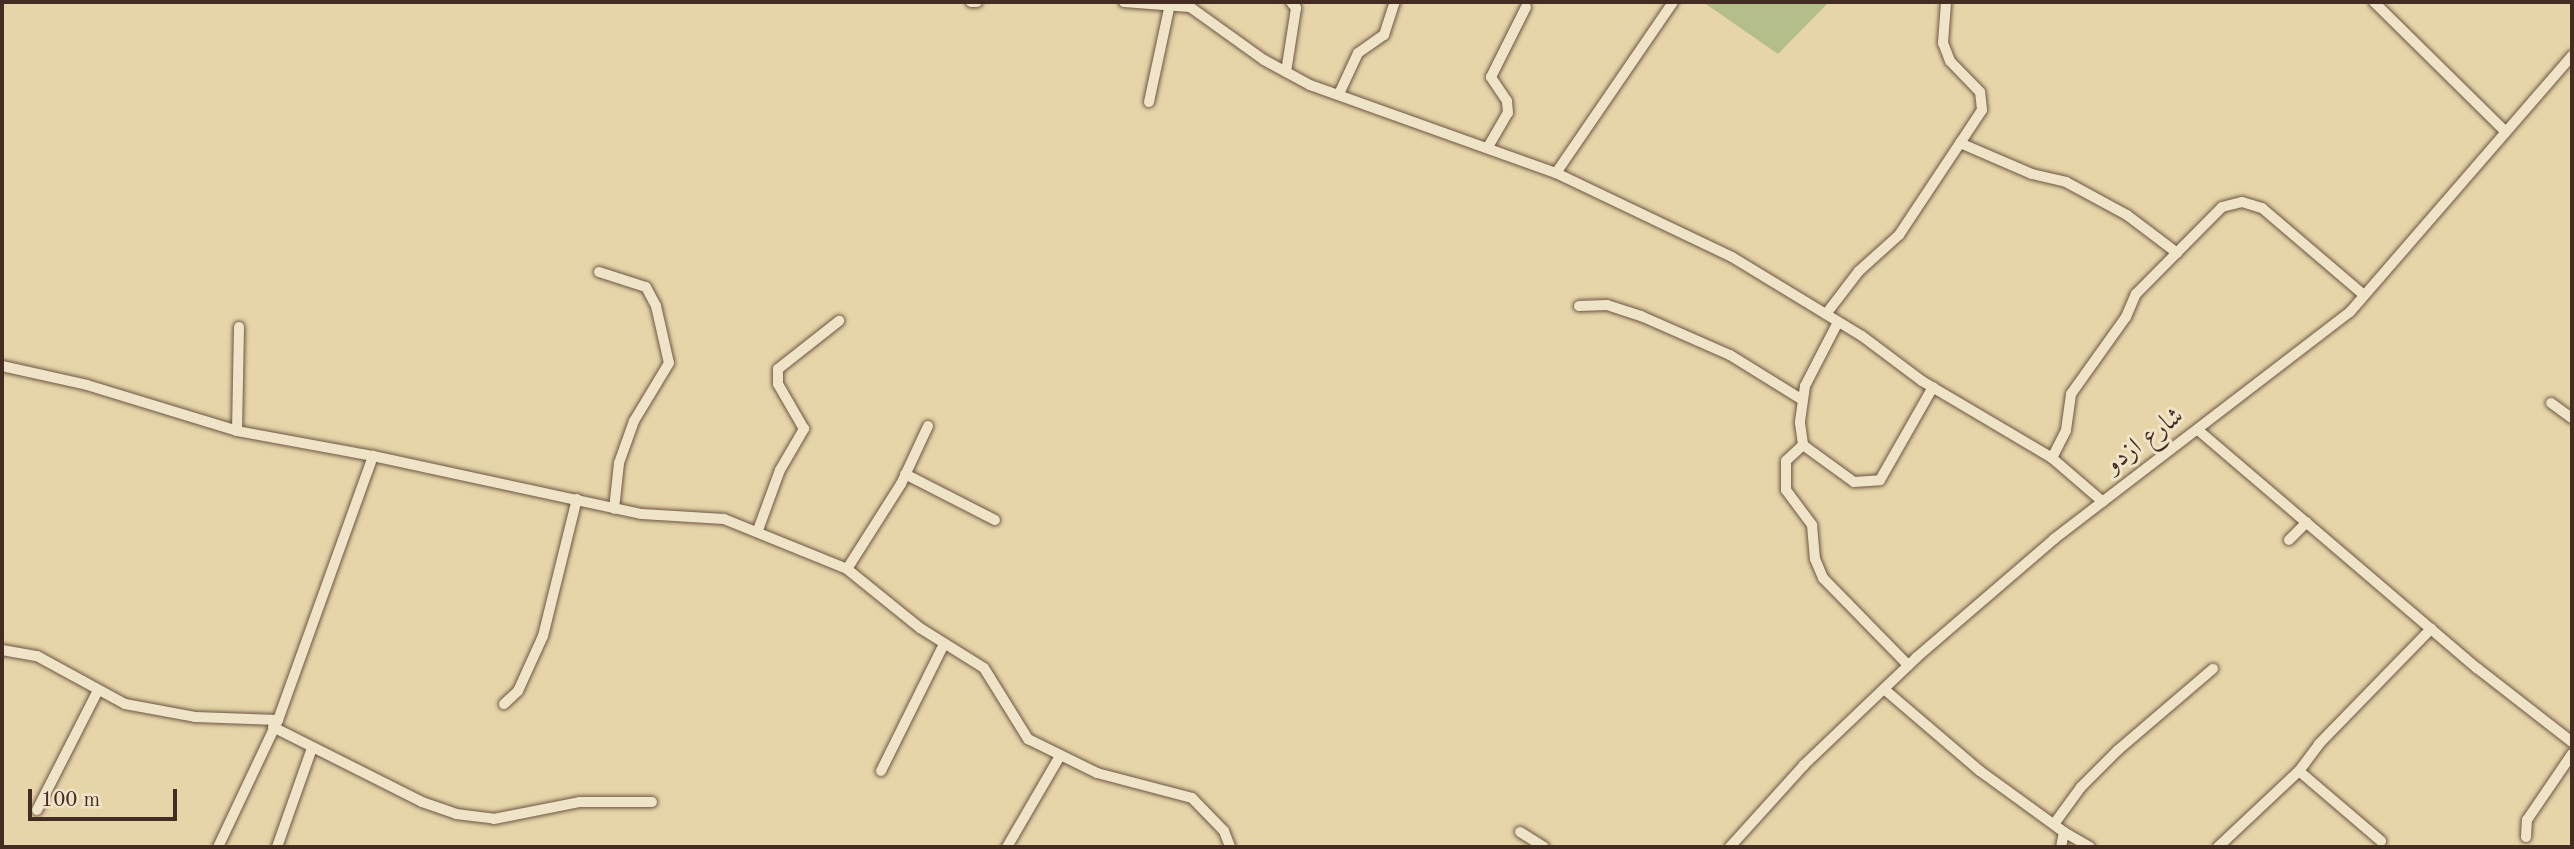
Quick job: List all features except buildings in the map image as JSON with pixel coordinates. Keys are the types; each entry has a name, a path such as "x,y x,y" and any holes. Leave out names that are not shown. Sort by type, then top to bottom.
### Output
{"street":[{"path":"971,2 977,2"},
{"path":"1124,2 1177,3 1286,72 1556,173 1732,257 1839,322 1933,387 2052,458 2103,502"},
{"path":"1286,72 1296,8 1291,2"},
{"path":"1339,94 1358,53 1384,35 1395,2"},
{"path":"1556,173 1673,2"},
{"path":"1826,314 1859,271 1899,235 1982,110 1983,99 1950,61 1942,43 1946,2"},
{"path":"2374,2 2506,132"},
{"path":"1149,103 1177,3"},
{"path":"1488,147 1508,113 1507,101 1491,77 1526,7"},
{"name":"شارع ازدو","path":"1730,847 1804,765 1908,665 2103,502 2315,342 2364,295 2572,56"},
{"path":"1960,143 2032,174 2066,182 2127,215 2177,253"},
{"path":"2052,458 2066,430 2071,394 2126,317 2136,294 2222,207 2252,202 2364,295"},
{"path":"599,272 646,287 668,363 634,421 619,463 614,509"},
{"path":"1579,306 1607,305 1641,316 1730,355 1801,399"},
{"path":"758,530 780,470 804,429 778,384 778,369 839,321"},
{"path":"1839,322 1801,399 1802,445 1786,461 1786,490 1812,525 1818,569 1908,665"},
{"path":"237,431 239,327"},
{"path":"2,366 87,385 237,431 373,456 614,509 724,519 758,530 847,569 944,644 984,668 1020,732 1060,756 1097,773 1192,798 1211,814 1230,847"},
{"path":"1802,445 1854,482 1880,481 1933,387"},
{"path":"2551,403 2572,418"},
{"path":"847,569 905,474 928,426"},
{"path":"2198,430 2431,629 2572,742"},
{"path":"218,847 276,723 373,456"},
{"path":"905,474 995,520"},
{"path":"504,704 518,691 540,645 577,499"},
{"path":"2289,540 2307,522"},
{"path":"2218,847 2299,771 2319,744 2431,629"},
{"path":"881,771 944,644"},
{"path":"2,650 37,656 97,692 155,711 276,723 312,748 456,814 494,819 580,802 652,802"},
{"path":"2054,824 2081,787 2118,750 2213,669"},
{"path":"1884,689 1980,771 2064,832 2090,847"},
{"path":"37,810 97,692"},
{"path":"277,847 312,748"},
{"path":"2526,837 2527,820 2572,754"},
{"path":"1007,847 1060,756"},
{"path":"2299,771 2381,841"},
{"path":"1520,832 1544,847"},
{"path":"2061,847 2064,832"}],"green space":[{"path":"1703,2 1829,2 1778,54"}]}
